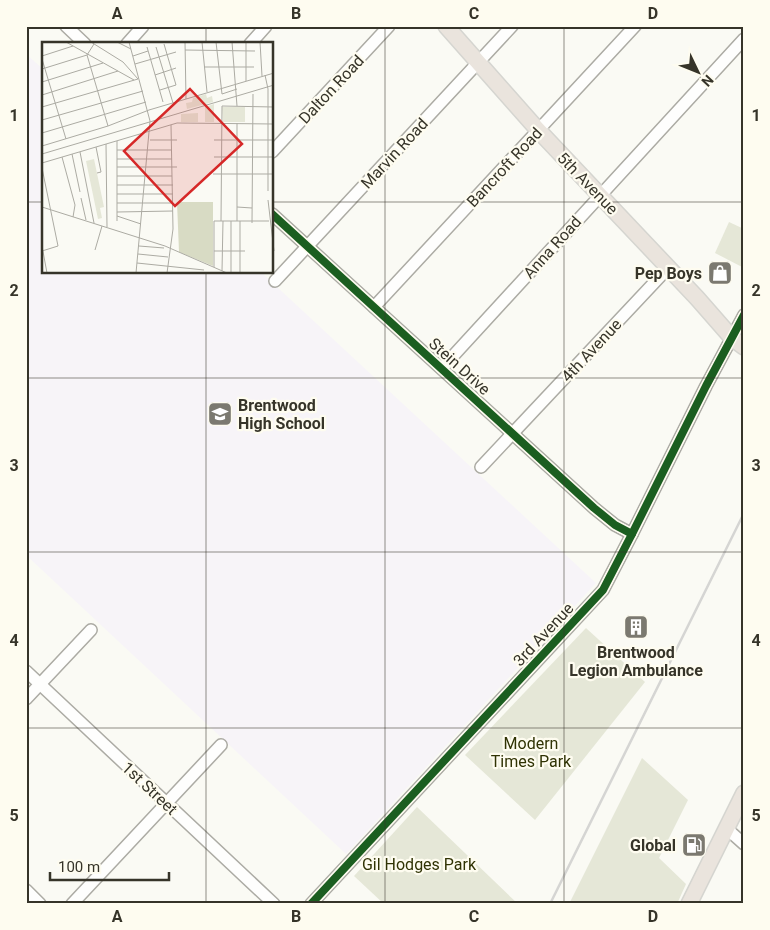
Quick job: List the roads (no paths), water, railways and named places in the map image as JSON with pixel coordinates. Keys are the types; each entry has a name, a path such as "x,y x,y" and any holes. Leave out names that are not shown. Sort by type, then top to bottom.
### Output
{"main road":[{"name":"5th Avenue","path":"446,26 538,130 738,342"},
{"path":"689,904 744,793"}],"street":[{"path":"66,26 83,42"},
{"path":"128,42 143,26"},
{"path":"252,42 266,26"},
{"name":"Dalton Road","path":"274,150 389,26"},
{"name":"Marvin Road","path":"275,280 512,26"},
{"name":"Bancroft Road","path":"374,307 635,26"},
{"name":"Anna Road","path":"442,368 744,39"},
{"name":"Stein Drive","path":"274,216 513,432 594,508 615,525 632,534"},
{"name":"4th Avenue","path":"481,467 668,268"},
{"name":"3rd Avenue","path":"311,904 603,590 706,386 738,342 744,315"},
{"path":"26,699 91,630"},
{"name":"1st Street","path":"26,671 274,904"},
{"path":"72,904 221,745"},
{"path":"726,828 744,844"},
{"path":"26,890 40,904"}],"railway":[{"path":"550,904 744,513"}],"place":[{"name":"Pep Boys","path":"720,273"},
{"name":"Brentwood High School","path":"220,414"},
{"name":"Brentwood Legion Ambulance","path":"636,627"},
{"name":"Global","path":"694,845"}],"park label":[{"name":"Modern Times Park","path":"531,752"},
{"name":"Gil Hodges Park","path":"419,864"}]}
